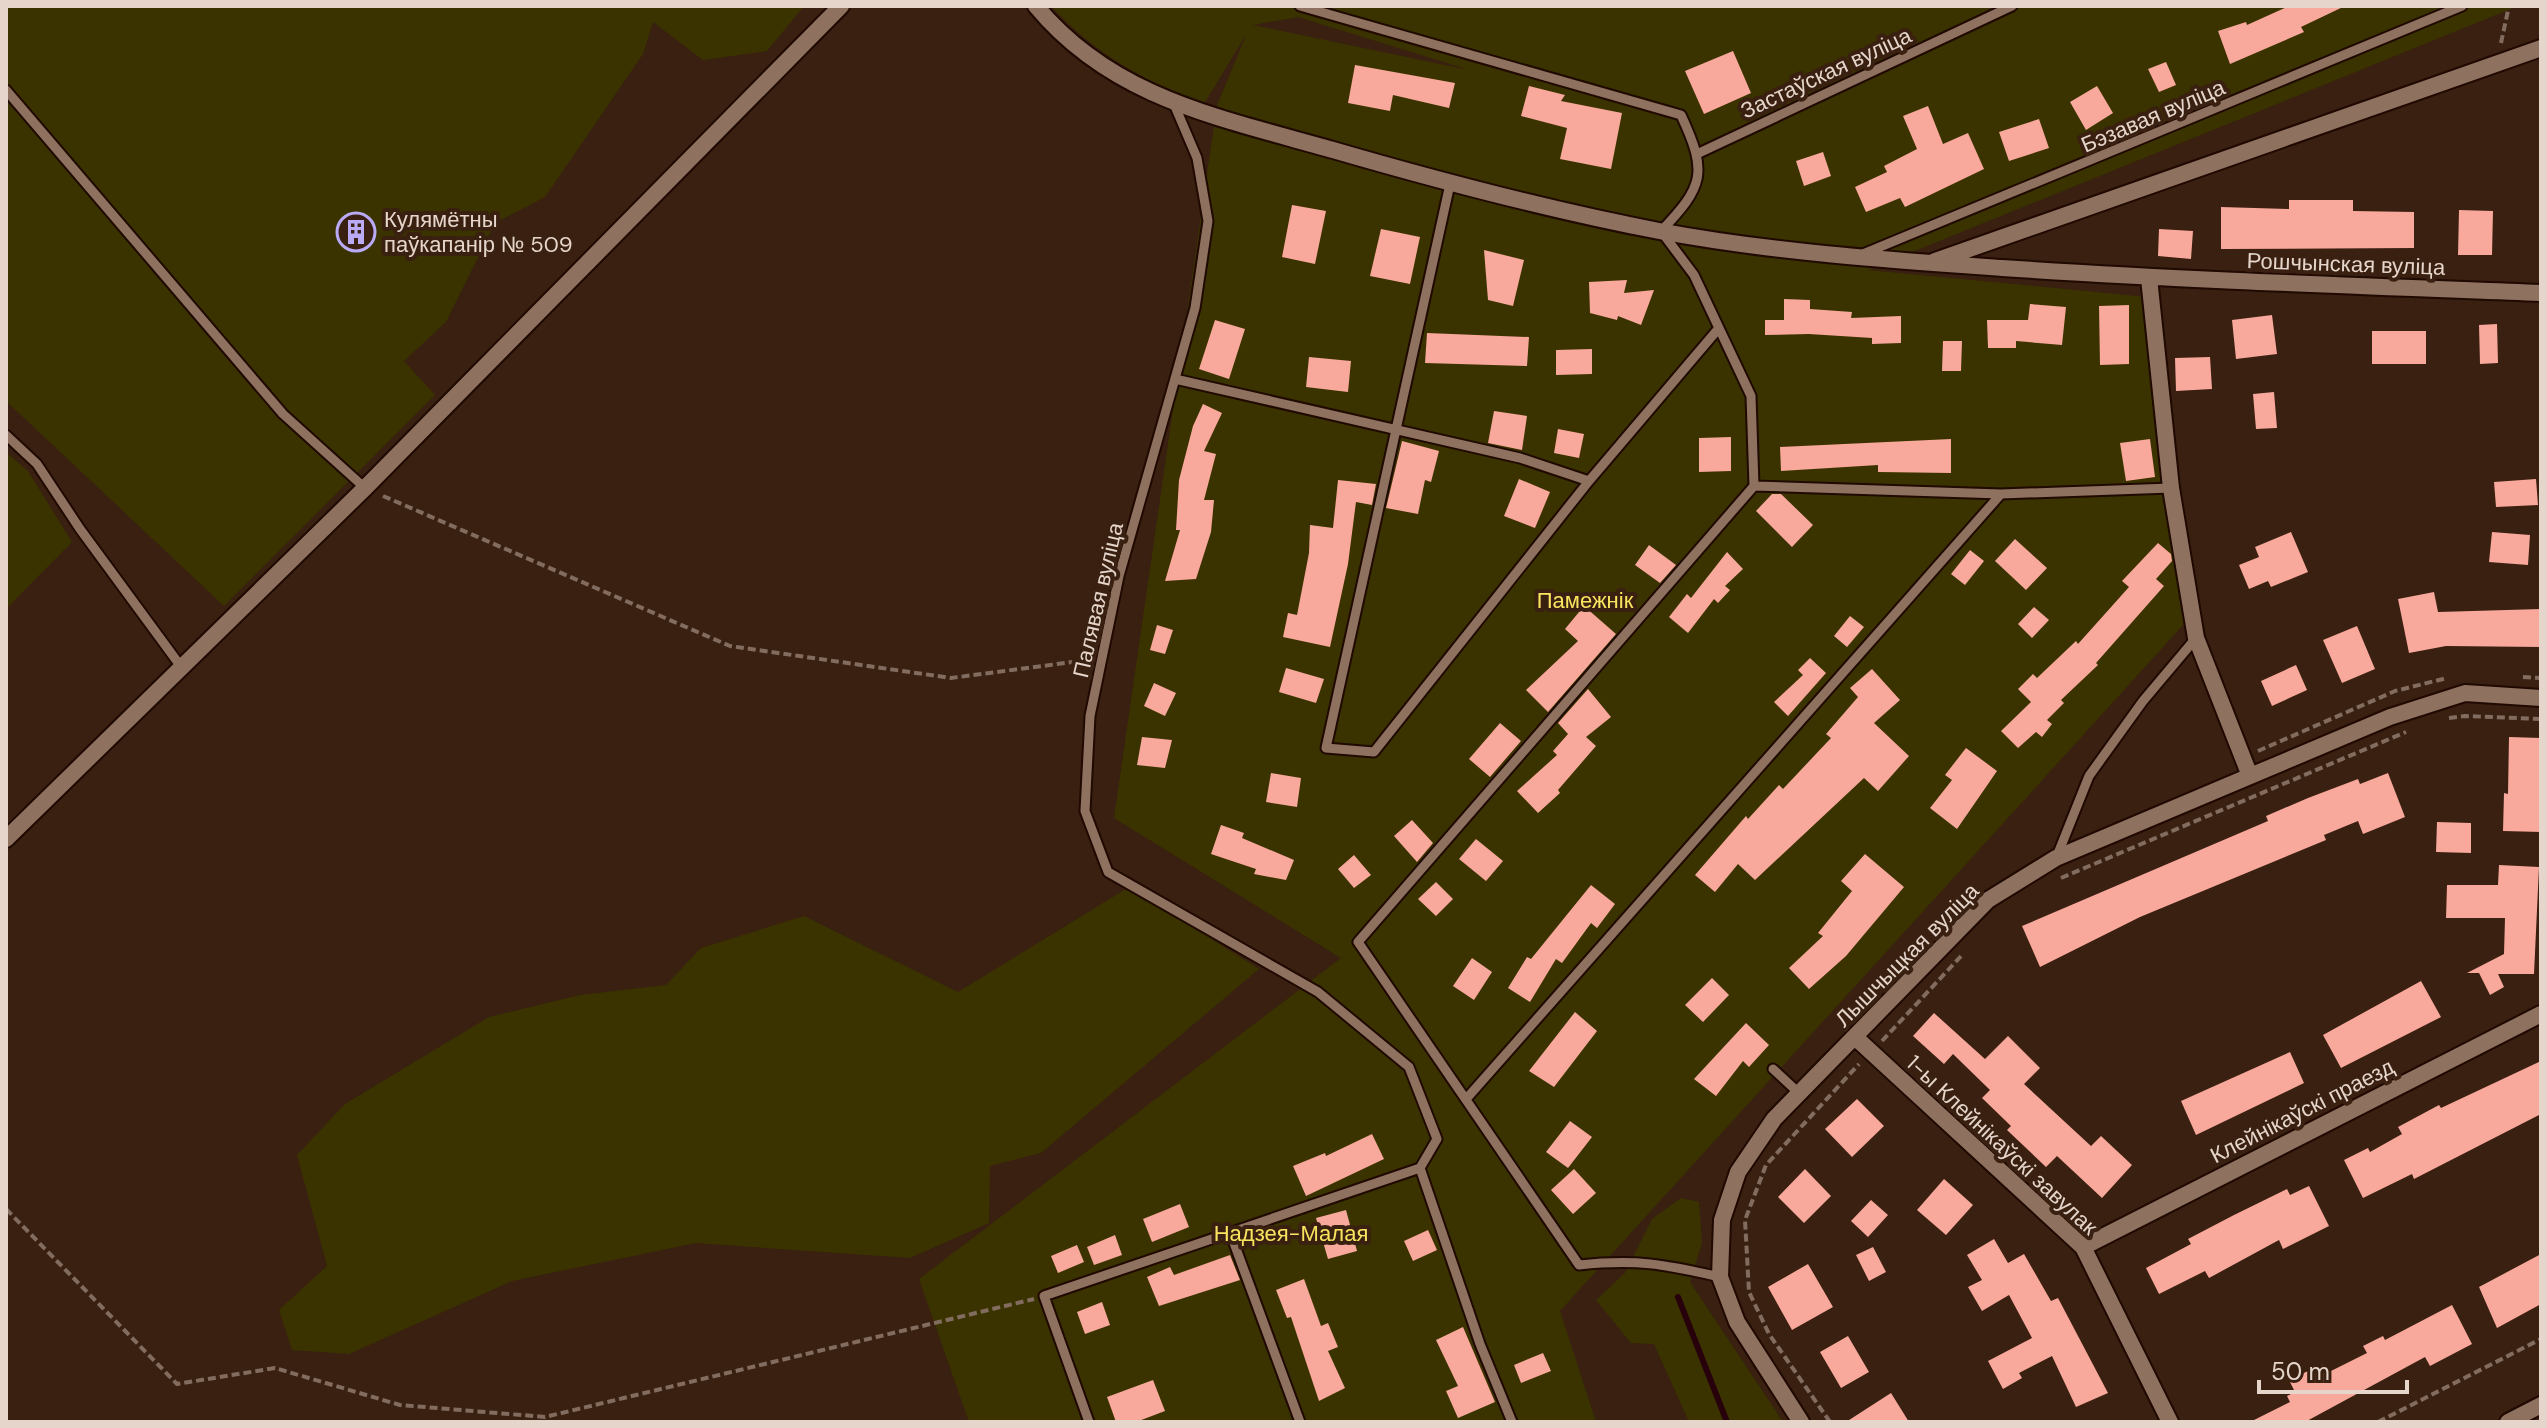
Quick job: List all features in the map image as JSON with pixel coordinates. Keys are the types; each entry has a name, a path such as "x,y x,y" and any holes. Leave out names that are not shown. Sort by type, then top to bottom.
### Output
{"street":[{"path":"6,839 365,488 841,6"},
{"name":"Рошчынская вуліца","path":"1036,6 1057,31 1127,84 1174,104 1450,184 1661,231 1856,257 1930,263 2149,278 2541,293"},
{"path":"1930,263 2541,48"},
{"path":"2149,278 2171,488 2196,638 2250,776"},
{"name":"Лышчыцкая вуліца","path":"1801,1422 1737,1322 1720,1277 1722,1220 1738,1172 1774,1119 1988,900 2056,858 2390,717 2465,693 2541,698"},
{"name":"Клейнікаўскі праезд","path":"2083,1247 2541,1014"},
{"name":"1-ы Клейнікаўскі завулак","path":"1856,1038 2083,1247 2170,1422"},
{"path":"2508,1422 2541,1405"}],"lane":[{"path":"1300,6 1681,115 1699,153 1694,196 1661,231 1694,275 1751,396 1754,486 1358,942 1579,1265 1629,1260 1658,1262 1720,1277"},
{"name":"Застаўская вуліца","path":"1699,153 2012,6"},
{"name":"Бэзавая вуліца","path":"1856,257 2462,6"},
{"path":"6,90 283,414 365,488"},
{"name":"Палявая вуліца","path":"1174,104 1197,158 1208,221 1195,308 1119,576 1090,716 1085,811 1108,872 1318,992 1409,1067 1437,1139 1420,1168"},
{"path":"1450,184 1326,748 1374,752 1589,481 1719,328"},
{"path":"1175,379 1520,458 1589,481"},
{"path":"6,435 37,464 80,529 182,668"},
{"path":"1754,486 2001,494 2171,488"},
{"path":"1467,1098 2001,494"},
{"path":"2056,858 2089,776 2143,701 2196,638"},
{"path":"1773,1069 1800,1094"},
{"path":"1089,1422 1044,1296 1231,1235 1420,1168 1480,1344 1512,1422"},
{"path":"1231,1235 1300,1422"}],"path":[{"path":"2497,64 2509,6"},
{"path":"365,488 730,646 951,678 1102,658"},
{"path":"2443,719 2465,716 2541,719"},
{"path":"2055,880 2418,728"},
{"path":"1830,1422 1769,1334 1749,1292 1745,1220 1766,1165 1968,949"},
{"path":"6,1209 177,1384 275,1368 400,1405 545,1417 1044,1296"},
{"path":"2378,1422 2541,1339"}],"green space":[{"path":"6,6 804,6 767,51 703,60 653,22 643,54 545,197 495,223 446,322 404,361 435,395 224,606 6,401"},
{"name":"Памежнік","path":"1051,6 2518,6 1868,270 2147,297 2184,624 1560,1311 1596,1422 969,1422 919,1279 1341,958 1114,818 1217,105 1247,33 1204,104 1141,76 1103,52","holes":["1298,17 1464,69 1253,25"]},
{"path":"6,452 28,471 72,542 6,609"},
{"path":"1129,887 1259,969 1041,1153 990,1166 989,1223 910,1258 696,1243 512,1281 349,1354 292,1350 279,1310 327,1266 297,1155 345,1104 489,1017 580,995 666,985 701,948 804,916 958,992"},
{"path":"1681,1198 1699,1202 1702,1243 1690,1282 1783,1422 1689,1422 1654,1344 1631,1343 1596,1300 1625,1273 1652,1219"}],"building":[{"path":"2289,6 2345,6 2301,27 2304,32 2230,64 2218,31 2246,22 2247,25"},
{"path":"1733,51 1751,93 1704,114 1685,71"},
{"path":"2166,62 2176,85 2159,92 2148,69"},
{"path":"1355,65 1455,83 1449,108 1393,95 1390,111 1348,103"},
{"path":"1529,86 1565,95 1561,101 1622,113 1611,169 1560,159 1567,128 1521,116"},
{"path":"2097,86 2113,113 2086,130 2070,102"},
{"path":"1928,106 1943,144 1968,133 1984,169 1905,207 1900,198 1866,212 1855,187 1887,172 1884,166 1917,149 1903,116"},
{"path":"2039,119 2049,148 2009,161 1999,132"},
{"path":"1823,152 1831,176 1804,186 1796,161"},
{"path":"2289,200 2353,200 2353,211 2414,212 2414,248 2221,249 2221,207 2289,209"},
{"path":"1292,205 1326,211 1315,264 1282,257"},
{"path":"2459,210 2493,211 2492,255 2458,255"},
{"name":"Кулямётны паўкапанір № 509","path":"358,213 372,235 354,248 339,229"},
{"path":"1381,229 1420,237 1410,284 1370,276"},
{"path":"2159,229 2193,231 2191,259 2158,256"},
{"path":"1484,250 1524,260 1513,306 1488,300"},
{"path":"1627,280 1624,293 1654,290 1641,325 1618,316 1617,320 1590,313 1589,282"},
{"path":"1784,299 1810,300 1810,309 1852,312 1851,318 1901,316 1901,343 1872,344 1872,338 1809,334 1765,335 1765,320 1784,320"},
{"path":"2030,304 2066,307 2062,345 2016,341 2016,348 1988,348 1987,320 2028,320"},
{"path":"2129,305 2129,364 2100,365 2099,306"},
{"path":"2272,315 2277,354 2236,359 2232,320"},
{"path":"1215,320 1245,329 1229,379 1199,369"},
{"path":"2497,324 2498,363 2480,364 2479,325"},
{"path":"2372,331 2426,331 2426,364 2372,364"},
{"path":"1427,333 1529,337 1527,366 1425,363"},
{"path":"1943,341 1962,341 1961,371 1942,371"},
{"path":"1592,349 1592,374 1556,375 1556,350"},
{"path":"1309,357 1351,361 1348,392 1306,387"},
{"path":"2210,357 2212,389 2176,391 2175,358"},
{"path":"2274,392 2277,428 2256,429 2253,394"},
{"path":"1203,404 1222,413 1204,451 1216,454 1204,500 1214,500 1211,532 1196,579 1165,581 1180,530 1176,530 1179,480 1193,426"},
{"path":"1494,411 1527,416 1522,450 1488,443"},
{"path":"1558,429 1584,434 1579,458 1554,453"},
{"path":"1731,437 1731,471 1699,472 1699,438"},
{"path":"1951,439 1951,473 1878,472 1878,465 1781,471 1780,447"},
{"path":"2150,439 2155,477 2126,481 2120,443"},
{"path":"1402,441 1439,451 1431,482 1425,480 1418,514 1386,508"},
{"path":"1519,479 1550,492 1535,528 1504,516"},
{"path":"2536,479 2538,505 2496,507 2494,482"},
{"path":"1338,480 1376,484 1372,505 1356,502 1348,564 1330,647 1283,637 1288,613 1297,615 1309,553 1310,525 1333,528"},
{"path":"1772,494 1781,494 1813,525 1792,547 1756,511"},
{"path":"2291,532 2308,572 2271,587 2268,581 2249,589 2239,565 2259,557 2255,547"},
{"path":"2492,532 2530,535 2528,565 2489,562"},
{"path":"2015,539 2047,568 2026,590 1995,561"},
{"path":"2158,543 2171,554 2172,561 2156,579 2164,586 2096,663 2098,665 2061,700 2064,703 2047,720 2052,724 2042,737 2036,732 2018,748 2001,731 2031,702 2018,689 2033,674 2037,678 2076,641 2078,644 2129,587 2122,581"},
{"path":"1649,545 1676,565 1660,583 1635,565"},
{"path":"1970,550 1984,561 1965,585 1951,574"},
{"path":"1727,552 1743,569 1725,586 1730,590 1718,603 1714,599 1688,633 1669,617 1687,594 1691,598"},
{"path":"2434,592 2438,612 2541,609 2541,647 2446,646 2409,653 2398,599"},
{"path":"1584,606 1616,634 1548,712 1526,690 1578,641 1565,629"},
{"path":"2034,607 2049,620 2032,638 2018,624"},
{"path":"1850,616 1864,627 1847,647 1834,636"},
{"path":"1157,625 1173,630 1165,654 1150,650"},
{"path":"2357,626 2375,669 2342,683 2323,640"},
{"path":"1810,658 1826,673 1788,716 1774,702 1803,675 1798,670"},
{"path":"2296,665 2307,690 2272,706 2261,681"},
{"path":"1286,668 1324,679 1316,703 1279,692"},
{"path":"1872,669 1900,700 1874,723 1909,756 1878,791 1864,778 1755,880 1738,864 1715,892 1695,875 1746,816 1748,819 1779,785 1783,789 1831,738 1826,734 1858,697 1850,688"},
{"path":"1154,683 1176,693 1165,716 1144,706"},
{"path":"1588,689 1611,717 1586,737 1596,746 1558,790 1560,793 1538,813 1517,791 1557,755 1553,751 1568,734 1558,723"},
{"path":"1500,723 1521,741 1490,777 1469,759"},
{"path":"1142,737 1172,740 1165,768 1137,765"},
{"path":"2509,737 2541,738 2541,832 2503,831 2504,793 2508,794"},
{"path":"1966,748 1997,771 1957,829 1930,808 1952,780 1945,775"},
{"path":"1271,773 1301,778 1297,807 1266,802"},
{"path":"2388,773 2405,817 2363,834 2358,821 2324,835 2326,840 2140,917 2040,967 2022,926 2268,821 2266,816 2308,798 2358,779 2360,784"},
{"path":"1412,820 1433,843 1417,862 1394,836"},
{"path":"2437,822 2471,823 2471,853 2436,852"},
{"path":"1221,825 1244,833 1242,838 1294,860 1286,880 1254,874 1256,869 1211,854"},
{"path":"1476,839 1503,861 1486,881 1459,859"},
{"path":"1865,854 1904,887 1846,956 1809,989 1789,968 1823,936 1818,933 1852,891 1841,881"},
{"path":"1354,855 1371,875 1354,888 1338,869"},
{"path":"2499,865 2539,867 2534,974 2498,974 2504,987 2490,995 2479,973 2467,973 2504,954 2505,918 2446,918 2447,885 2498,885"},
{"path":"1436,882 1453,899 1436,916 1418,899"},
{"path":"1591,885 1615,904 1597,928 1591,923 1562,963 1556,959 1530,1002 1508,988 1527,957 1531,959"},
{"path":"1472,958 1492,972 1474,1000 1453,986"},
{"path":"1712,978 1729,995 1703,1022 1685,1005"},
{"path":"2421,981 2441,1017 2341,1068 2323,1035"},
{"path":"1575,1012 1597,1031 1554,1087 1529,1071"},
{"path":"1934,1013 1985,1059 2008,1036 2040,1068 2024,1084 2091,1146 2101,1136 2132,1165 2102,1198 2057,1156 2046,1167 2007,1130 2011,1126 1982,1098 1990,1090 1953,1054 1944,1064 1913,1036"},
{"path":"1746,1023 1769,1045 1749,1067 1743,1061 1716,1096 1694,1079"},
{"path":"2290,1052 2304,1083 2196,1135 2181,1101"},
{"path":"2541,1061 2541,1114 2414,1179 2412,1174 2363,1198 2344,1160 2368,1148 2370,1152 2402,1134 2398,1127 2439,1105 2441,1108"},
{"path":"1857,1099 1884,1126 1852,1157 1825,1129"},
{"path":"1570,1121 1592,1137 1568,1168 1546,1152"},
{"path":"1372,1134 1384,1159 1306,1196 1293,1166 1325,1153 1326,1156"},
{"path":"1574,1169 1596,1193 1573,1214 1551,1190"},
{"path":"1805,1169 1831,1196 1804,1223 1778,1197"},
{"path":"1944,1179 1973,1205 1946,1235 1917,1210"},
{"path":"2309,1186 2329,1226 2283,1249 2279,1240 2209,1278 2205,1271 2159,1294 2146,1268 2191,1244 2188,1239 2234,1215 2287,1189 2290,1195"},
{"path":"1871,1200 1888,1215 1868,1237 1851,1221"},
{"path":"1180,1204 1189,1227 1152,1242 1143,1219"},
{"path":"1346,1210 1357,1251 1328,1259 1316,1218"},
{"path":"1428,1230 1437,1250 1413,1261 1404,1241"},
{"path":"1115,1235 1122,1255 1094,1265 1087,1247"},
{"path":"1994,1239 2008,1263 2024,1254 2051,1301 2058,1298 2108,1393 2076,1407 2052,1356 2019,1373 2022,1378 2003,1389 1988,1361 2032,1338 2009,1295 1982,1311 1968,1287 1982,1280 1967,1255"},
{"path":"1077,1245 1084,1262 1058,1273 1051,1256"},
{"path":"1873,1247 1886,1272 1869,1281 1856,1255"},
{"path":"2541,1254 2541,1304 2497,1328 2479,1287"},
{"path":"1230,1255 1240,1280 1159,1306 1147,1277 1170,1267 1174,1275"},
{"path":"1808,1264 1833,1307 1792,1330 1768,1287"},
{"path":"1304,1279 1321,1326 1328,1323 1338,1347 1328,1351 1345,1388 1319,1401 1291,1317 1287,1318 1276,1290"},
{"path":"1102,1302 1110,1325 1085,1334 1077,1312"},
{"path":"2452,1305 2472,1344 2430,1366 2425,1357 2305,1422 2250,1422 2290,1402 2287,1396 2295,1392 2289,1380 2323,1364 2327,1373 2367,1353 2363,1346 2383,1336 2385,1340"},
{"path":"1463,1327 1495,1402 1458,1418 1446,1391 1458,1386 1436,1340"},
{"path":"1848,1336 1869,1372 1841,1388 1820,1352"},
{"path":"1543,1353 1551,1371 1521,1383 1514,1365"},
{"path":"1153,1380 1165,1411 1136,1422 1116,1422 1107,1397"},
{"path":"1891,1393 1909,1422 1846,1422 1877,1402"}],"waterway":[{"path":"1678,1297 1727,1422"}],"place":[{"name":"Кулямётны паўкапанір № 509","path":"356,232"}],"park label":[{"name":"Надзея-Малая","path":"1291,1233"}]}
